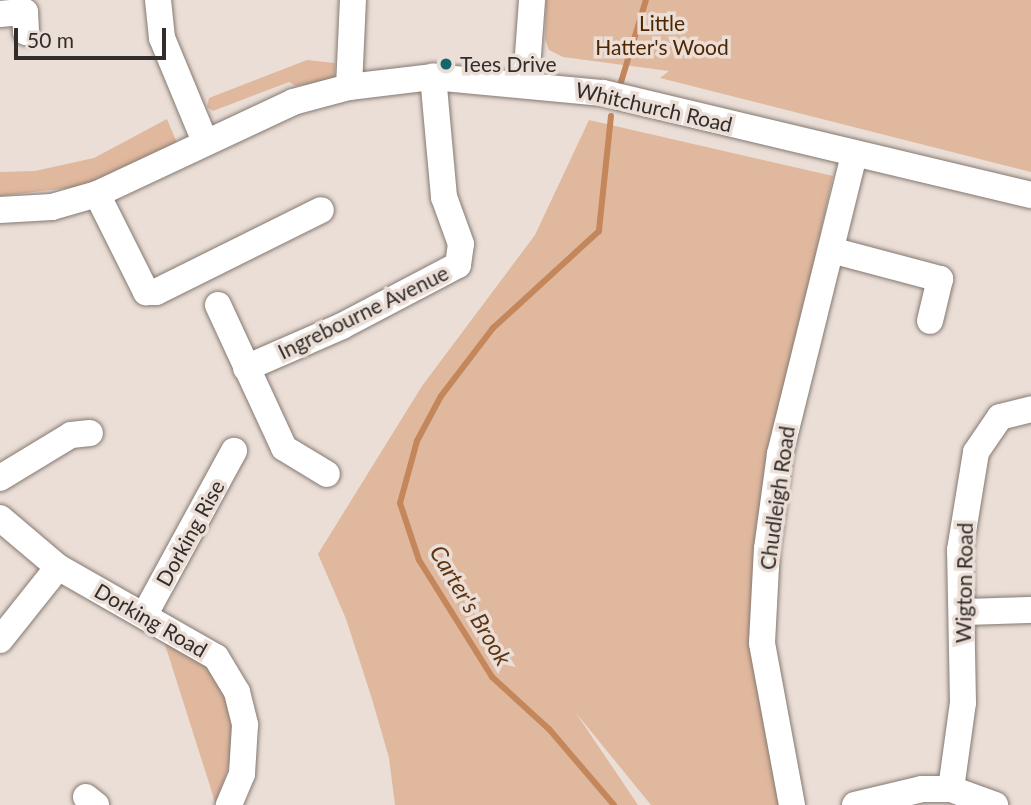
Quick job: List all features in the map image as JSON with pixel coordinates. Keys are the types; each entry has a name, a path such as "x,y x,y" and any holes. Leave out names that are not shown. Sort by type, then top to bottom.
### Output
{"street":[{"path":"158,0 162,38 205,142"},
{"path":"349,87 353,0"},
{"path":"526,82 532,0"},
{"path":"0,14 25,12 26,32"},
{"name":"Whitchurch Road","path":"0,210 52,207 97,194 262,113 349,87 433,77 526,82 603,93 1031,195"},
{"name":"Ingrebourne Avenue","path":"246,368 342,326 458,265 461,244 444,197 433,77"},
{"name":"Chudleigh Road","path":"792,805 762,643 767,549 780,454 854,154"},
{"path":"97,194 146,292 156,292 321,210"},
{"path":"831,250 940,279 930,321"},
{"path":"218,305 284,448 327,474"},
{"name":"Wigton Road","path":"951,789 963,703 960,550 975,452 1000,417 1031,409"},
{"path":"0,478 71,435 90,433"},
{"name":"Dorking Rise","path":"145,614 234,451"},
{"name":"Dorking Road","path":"0,518 58,567 145,614 216,657 237,692 246,741 242,774 229,805"},
{"path":"4,648 58,567"},
{"path":"963,612 1031,610"},
{"path":"855,805 918,797 951,789 995,805"}],"green space":[{"name":"Little Hatter's Wood","path":"546,0 1031,0 1031,172 660,78 669,71 563,57 549,50 545,39"},
{"path":"307,60 335,63 334,79 296,86 289,82 213,111 207,107 209,98"},
{"path":"167,119 177,143 84,186 0,196 0,172 35,171 94,158"},
{"path":"589,120 833,176 758,518 749,641 782,805 651,805 576,713 638,805 395,805 389,758 372,699 346,619 318,554 422,386 535,235"},
{"path":"162,635 209,665 221,683 234,731 229,765 216,805"}],"waterway":[{"name":"Carter's Brook","path":"618,92 646,0"},
{"name":"Carter's Brook","path":"611,116 599,231 493,328 441,396 417,441 400,503 419,560 492,677 549,729 614,805"}],"place":[{"name":"Tees Drive","path":"446,64"}]}
